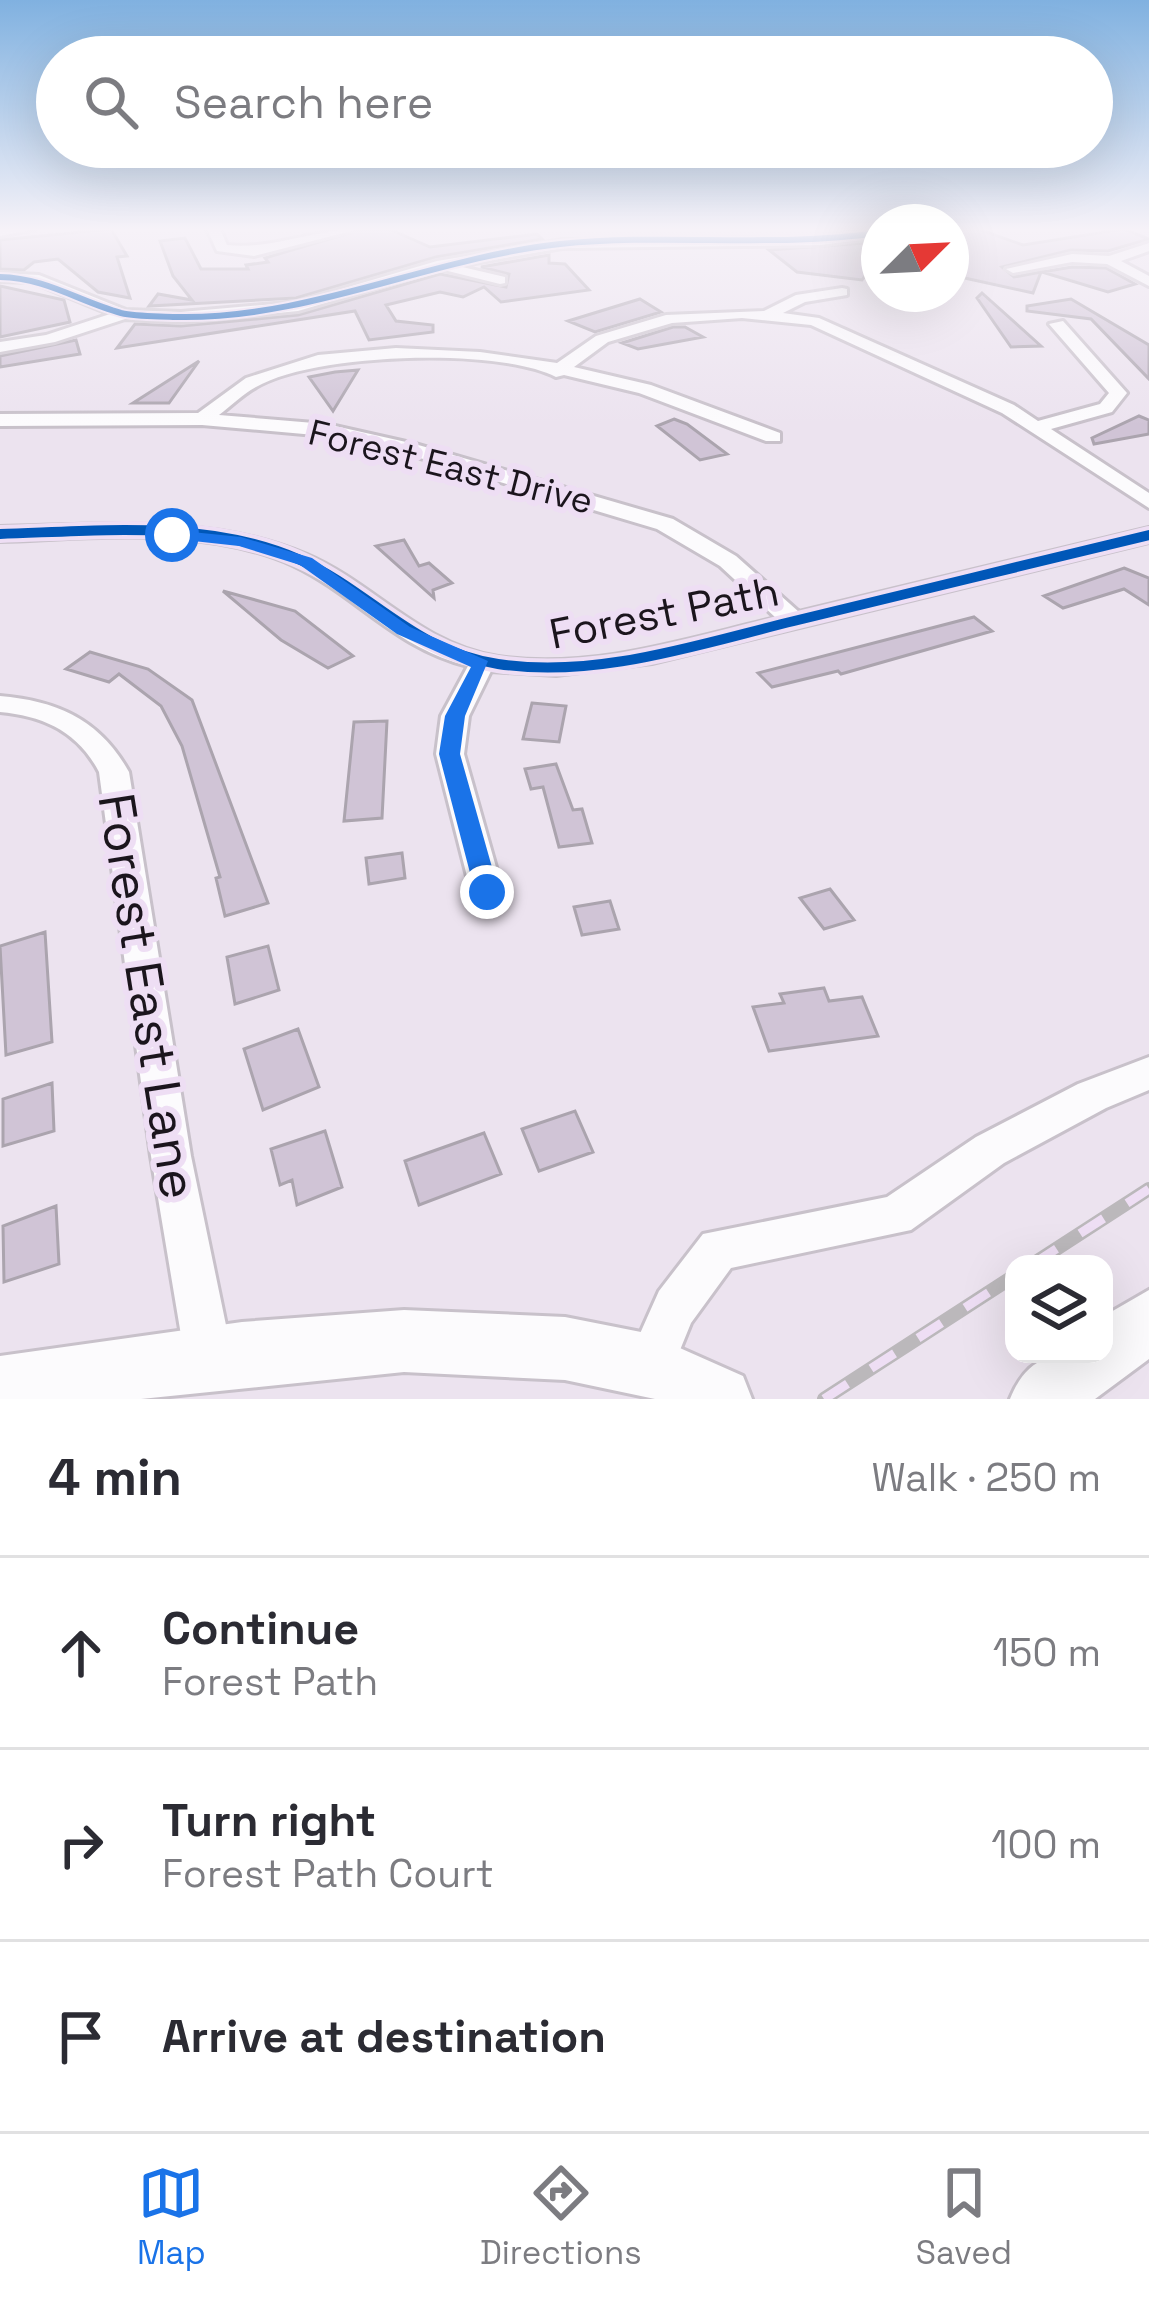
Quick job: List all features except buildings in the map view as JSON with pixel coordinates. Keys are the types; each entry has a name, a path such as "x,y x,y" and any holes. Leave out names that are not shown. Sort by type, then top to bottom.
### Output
{"main road":[{"path":"1042,1399 1149,1321"},
{"path":"0,1388 379,1337 517,1341 694,1388"}],"street":[{"path":"75,294 124,314 181,316 298,306 338,294"},
{"path":"769,314 801,298 826,294"},
{"path":"0,347 49,340 124,314"},
{"path":"556,372 602,339 639,325 705,314 769,314 829,326 1039,426 1149,502"},
{"path":"1039,426 1106,408 1118,394 1057,324"},
{"path":"202,419 221,397 272,371 352,353 433,352 556,372 678,400 773,436"},
{"name":"Forest East Drive","path":"0,421 202,419 326,430 623,508 704,544 793,620"},
{"name":"Forest Path","path":"0,534 172,535 264,547 324,571 404,631 481,665 574,670 1149,535"},
{"path":"481,665 455,716 450,754 487,892"},
{"name":"Forest East Lane","path":"0,704 30,705 73,722 105,753 113,772 171,1156 209,1359"},
{"path":"694,1388 675,1307 718,1250 896,1216 990,1150 1149,1073"}],"railway":[{"path":"1047,1255 1149,1189"},
{"path":"824,1399 1005,1282"}],"cycle path":[{"path":"75,294 124,314 181,317 298,306 338,294"},
{"path":"0,534 142,532 249,544 316,568 389,621 436,647 496,664 556,668 652,655 1149,535"}],"route":[{"path":"172,535 241,542 306,561 341,581 404,631 481,665 455,716 450,754 487,892"}]}
